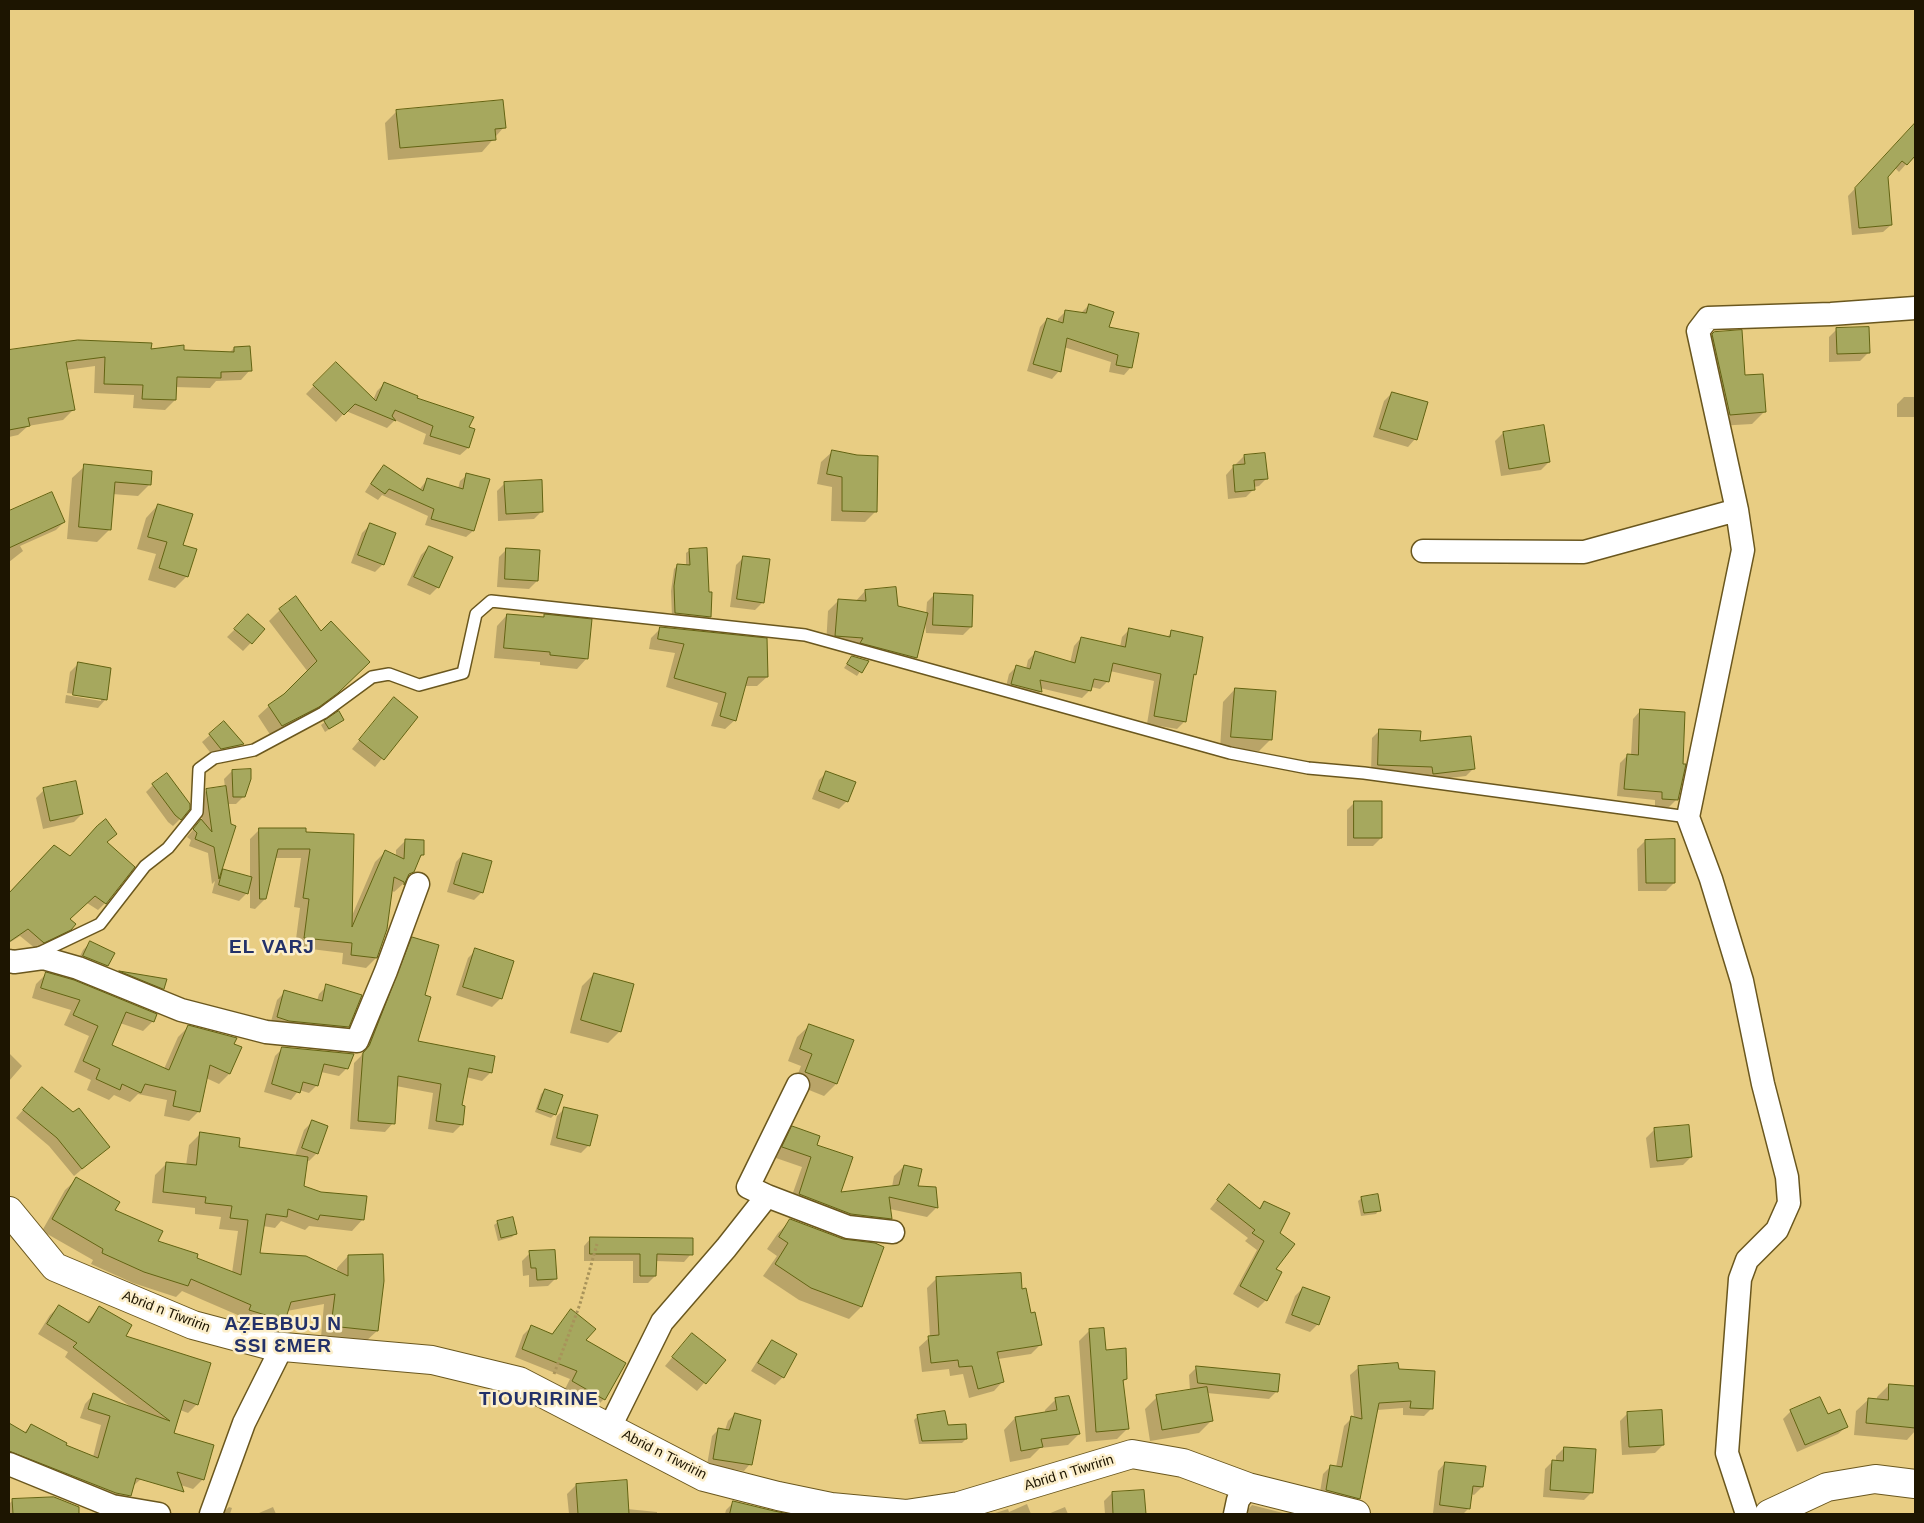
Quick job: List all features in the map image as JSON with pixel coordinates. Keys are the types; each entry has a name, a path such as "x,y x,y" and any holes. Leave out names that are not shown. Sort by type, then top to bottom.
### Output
{"street":[{"path":"1747,1514 1727,1453 1740,1279 1747,1260 1777,1230 1789,1203 1787,1177 1763,1084 1742,981 1711,879 1688,817 1743,550 1737,510 1698,331 1708,318 1831,314 1915,308"},
{"path":"1423,551 1584,552 1737,510"},
{"path":"11,962 43,958 78,968 181,1010 266,1032 357,1041 418,884"},
{"path":"798,1085 748,1187 848,1227 893,1232"},
{"path":"610,1427 662,1322 726,1248 767,1196"},
{"name":"Abrid n Tiwririn","path":"9,1211 55,1267 193,1325 272,1346 432,1360 520,1380 544,1395 610,1427 704,1477 778,1496 831,1507 906,1514 960,1506 1132,1454 1183,1463 1248,1487 1356,1514"},
{"path":"211,1514 244,1423 282,1347"},
{"path":"9,1464 112,1506 159,1514"},
{"path":"1769,1514 1827,1487 1874,1479 1915,1484"},
{"path":"1236,1514 1238,1500 1248,1487"}],"lane":[{"path":"11,962 50,949 100,924 145,866 168,848 198,812 199,769 214,758 254,750 323,713 372,677 389,674 419,685 463,674 476,614 491,600 805,635 1230,753 1308,768 1364,773 1688,817"}],"path":[{"path":"544,1395 561,1358 580,1304 597,1244"}],"building":[{"path":"503,100 506,128 495,129 496,140 400,148 396,110"},
{"path":"1915,123 1915,156 1907,165 1902,161 1888,177 1892,225 1859,228 1855,188"},
{"path":"1089,304 1114,312 1109,327 1139,333 1132,368 1116,365 1118,355 1067,338 1061,372 1033,364 1047,318 1063,323 1065,310 1086,313"},
{"path":"1869,327 1870,353 1837,354 1836,328"},
{"path":"1742,330 1745,375 1763,374 1766,412 1730,415 1712,334 1714,332"},
{"path":"78,340 152,343 151,349 184,345 184,350 234,352 234,347 250,346 252,371 221,372 221,378 177,377 176,400 142,399 143,385 104,384 105,357 66,362 75,410 28,418 30,426 9,430 9,350"},
{"path":"336,362 376,401 384,382 418,396 417,398 474,417 469,427 475,429 469,448 430,436 433,426 395,410 392,416 396,421 355,404 344,415 313,385"},
{"path":"1392,392 1428,402 1417,440 1380,429"},
{"path":"1544,425 1550,462 1509,469 1503,432"},
{"path":"832,450 857,455 878,456 877,512 842,511 842,477 827,474"},
{"path":"1265,453 1268,479 1254,480 1255,490 1235,492 1233,465 1245,464 1244,455"},
{"path":"84,464 152,471 151,485 115,482 111,530 79,527"},
{"path":"384,465 423,491 427,478 463,489 466,473 490,479 474,531 431,519 434,509 389,489 385,494 371,484"},
{"path":"542,480 543,512 506,514 504,482"},
{"path":"52,492 65,522 9,548 9,511"},
{"path":"158,504 193,514 183,545 197,549 188,577 159,568 167,542 148,537"},
{"path":"370,523 396,533 384,565 358,555"},
{"path":"429,546 453,557 439,588 414,577"},
{"path":"506,548 540,550 538,581 505,579"},
{"path":"707,548 709,592 712,592 711,617 675,613 674,586 677,564 690,565 689,549"},
{"path":"743,556 770,559 764,603 737,599"},
{"path":"896,587 898,606 928,613 917,658 860,643 863,638 835,636 838,599 866,601 865,590"},
{"path":"934,593 973,595 972,627 933,625"},
{"path":"296,596 321,631 331,621 370,662 338,693 319,707 282,726 268,705 284,694 317,661 279,609"},
{"path":"248,614 265,629 252,644 234,629"},
{"path":"507,614 544,617 544,614 592,619 588,659 550,655 550,652 504,648"},
{"path":"660,627 767,638 768,677 748,677 736,721 720,716 726,693 674,678 684,644 658,639"},
{"path":"1129,628 1170,637 1171,630 1203,637 1196,675 1194,674 1186,722 1154,716 1161,674 1113,663 1109,682 1094,679 1091,691 1040,680 1042,692 1011,684 1016,665 1030,669 1035,651 1075,663 1081,637 1125,647"},
{"path":"852,656 869,661 862,673 847,664"},
{"path":"78,662 111,668 107,700 73,695"},
{"path":"1235,688 1276,691 1272,740 1231,737"},
{"path":"394,697 418,717 384,760 359,740"},
{"path":"1640,709 1685,712 1683,764 1686,764 1678,800 1662,799 1662,792 1624,789 1627,754 1638,755"},
{"path":"339,711 344,720 329,729 324,721"},
{"path":"224,721 244,744 221,749 209,734"},
{"path":"1379,729 1421,731 1420,741 1471,736 1475,769 1433,774 1432,767 1378,765"},
{"path":"251,769 251,779 245,797 233,797 232,770"},
{"path":"826,771 856,782 848,802 819,791"},
{"path":"167,773 190,804 190,809 181,820 175,815 152,784"},
{"path":"76,781 83,814 50,821 43,788"},
{"path":"226,786 231,824 236,826 219,879 214,847 195,839 197,833 193,829 201,819 212,832 206,789"},
{"path":"1354,801 1382,801 1382,838 1354,838"},
{"path":"106,819 117,834 107,842 135,867 106,904 95,896 70,919 76,924 71,930 44,943 28,929 9,942 9,893 54,845 70,856 97,826"},
{"path":"259,828 306,828 306,832 354,834 352,927 385,850 404,859 405,839 424,840 424,855 421,855 414,872 409,874 404,885 404,882 394,877 387,929 377,958 351,955 352,943 304,938 309,899 303,898 310,849 278,849 266,899 260,899"},
{"path":"1675,839 1675,883 1646,883 1645,840"},
{"path":"463,853 492,861 483,893 454,884"},
{"path":"223,869 252,877 248,894 219,885"},
{"path":"412,937 439,945 425,995 431,997 418,1041 495,1056 492,1073 469,1068 462,1105 465,1106 463,1125 436,1121 441,1084 398,1076 395,1124 358,1121 363,1053 369,1046"},
{"path":"90,941 115,953 108,966 83,956"},
{"path":"475,948 514,961 502,999 463,987"},
{"path":"119,971 167,979 164,989"},
{"path":"46,972 74,980 157,1014 154,1022 126,1012 112,1045 169,1070 188,1025 237,1038 234,1044 242,1047 230,1074 210,1065 200,1112 173,1106 176,1091 145,1084 141,1093 122,1084 120,1090 96,1079 100,1069 83,1061 98,1026 73,1015 80,1000 41,988"},
{"path":"594,973 634,984 621,1032 581,1020"},
{"path":"326,984 362,995 349,1027 289,1021 277,1017 284,990 322,1001"},
{"path":"809,1024 854,1040 837,1084 805,1072 812,1054 800,1049"},
{"path":"282,1047 354,1054 348,1069 324,1064 318,1086 303,1082 300,1093 272,1084"},
{"path":"42,1087 73,1112 79,1108 110,1147 82,1169 57,1138 23,1110"},
{"path":"545,1089 563,1095 556,1115 538,1109"},
{"path":"564,1107 598,1115 590,1146 557,1138"},
{"path":"312,1120 328,1126 318,1154 302,1148"},
{"path":"1689,1125 1692,1157 1657,1161 1654,1128"},
{"path":"792,1126 820,1136 817,1145 853,1157 841,1192 899,1185 904,1165 922,1169 918,1186 936,1187 938,1208 889,1197 892,1219 851,1214 799,1194 811,1157 782,1147"},
{"path":"200,1132 240,1138 239,1147 308,1157 304,1186 321,1192 367,1196 364,1220 320,1215 318,1220 288,1209 287,1217 266,1214 260,1253 306,1256 348,1276 348,1255 383,1254 384,1281 378,1331 331,1326 335,1294 291,1302 285,1321 249,1310 251,1305 191,1279 188,1286 144,1272 102,1253 103,1249 52,1219 76,1177 120,1202 115,1210 163,1231 158,1241 198,1254 197,1258 241,1275 248,1220 230,1218 232,1206 205,1203 206,1197 163,1192 166,1162 196,1165"},
{"path":"1229,1184 1260,1209 1264,1201 1290,1213 1280,1233 1295,1244 1276,1269 1282,1272 1267,1301 1240,1286 1264,1241 1252,1233 1255,1230 1217,1200"},
{"path":"1378,1194 1381,1211 1364,1213 1361,1197"},
{"path":"513,1217 517,1234 501,1238 497,1221"},
{"path":"790,1219 843,1239 875,1243 884,1247 862,1307 811,1288 775,1264 788,1243 779,1237"},
{"path":"590,1237 693,1238 693,1255 657,1254 656,1276 640,1276 640,1254 590,1254"},
{"path":"555,1250 557,1279 537,1280 536,1268 531,1268 529,1251"},
{"path":"1021,1273 1022,1289 1026,1288 1031,1313 1035,1312 1042,1345 997,1352 1004,1382 978,1389 972,1366 959,1367 958,1360 931,1363 928,1336 939,1335 936,1277"},
{"path":"1303,1287 1330,1297 1319,1325 1292,1315"},
{"path":"59,1305 89,1323 99,1306 132,1325 126,1336 211,1363 198,1405 184,1400 174,1433 214,1445 204,1480 177,1472 184,1492 136,1478 131,1496 116,1493 9,1451 9,1423 26,1433 31,1424 67,1443 66,1445 98,1458 110,1416 88,1409 93,1393 170,1421 73,1347 77,1343 47,1324"},
{"path":"571,1309 596,1329 586,1340 626,1363 605,1400 572,1381 577,1371 522,1349 531,1325 552,1334"},
{"path":"1104,1328 1106,1350 1126,1348 1127,1379 1123,1380 1129,1429 1096,1432 1089,1329"},
{"path":"692,1333 726,1360 706,1384 672,1357"},
{"path":"772,1340 797,1354 784,1378 758,1363"},
{"path":"1398,1363 1399,1369 1435,1371 1433,1409 1410,1408 1411,1401 1379,1403 1360,1499 1326,1490 1330,1465 1342,1467 1351,1416 1362,1419 1358,1366"},
{"path":"1196,1366 1280,1374 1278,1392 1198,1383"},
{"path":"1889,1384 1915,1386 1915,1428 1866,1423 1868,1398 1888,1400"},
{"path":"1207,1387 1213,1421 1162,1430 1156,1395"},
{"path":"1069,1396 1080,1434 1041,1439 1043,1447 1021,1451 1015,1417 1057,1410 1055,1398"},
{"path":"1820,1397 1828,1414 1840,1409 1848,1427 1805,1445 1790,1410"},
{"path":"1662,1410 1664,1445 1629,1447 1627,1412"},
{"path":"945,1411 948,1425 966,1424 967,1439 922,1441 917,1415"},
{"path":"735,1413 761,1420 752,1465 713,1459 718,1428 729,1430"},
{"path":"1564,1447 1596,1449 1593,1493 1550,1490 1552,1460 1563,1461"},
{"path":"1445,1462 1486,1466 1483,1487 1473,1486 1470,1509 1440,1505"},
{"path":"627,1480 629,1514 578,1514 576,1484"},
{"path":"1144,1490 1146,1514 1113,1514 1112,1492"},
{"path":"54,1497 79,1507 79,1514 13,1514 12,1499"},
{"path":"733,1501 774,1511 789,1514 730,1514"}],"district":[{"name":"EL VARJ","path":"272,948"},
{"name":"AẒEBBUJ N SSI ƐMER","path":"283,1336"},
{"name":"TIOURIRINE","path":"539,1400"}]}
